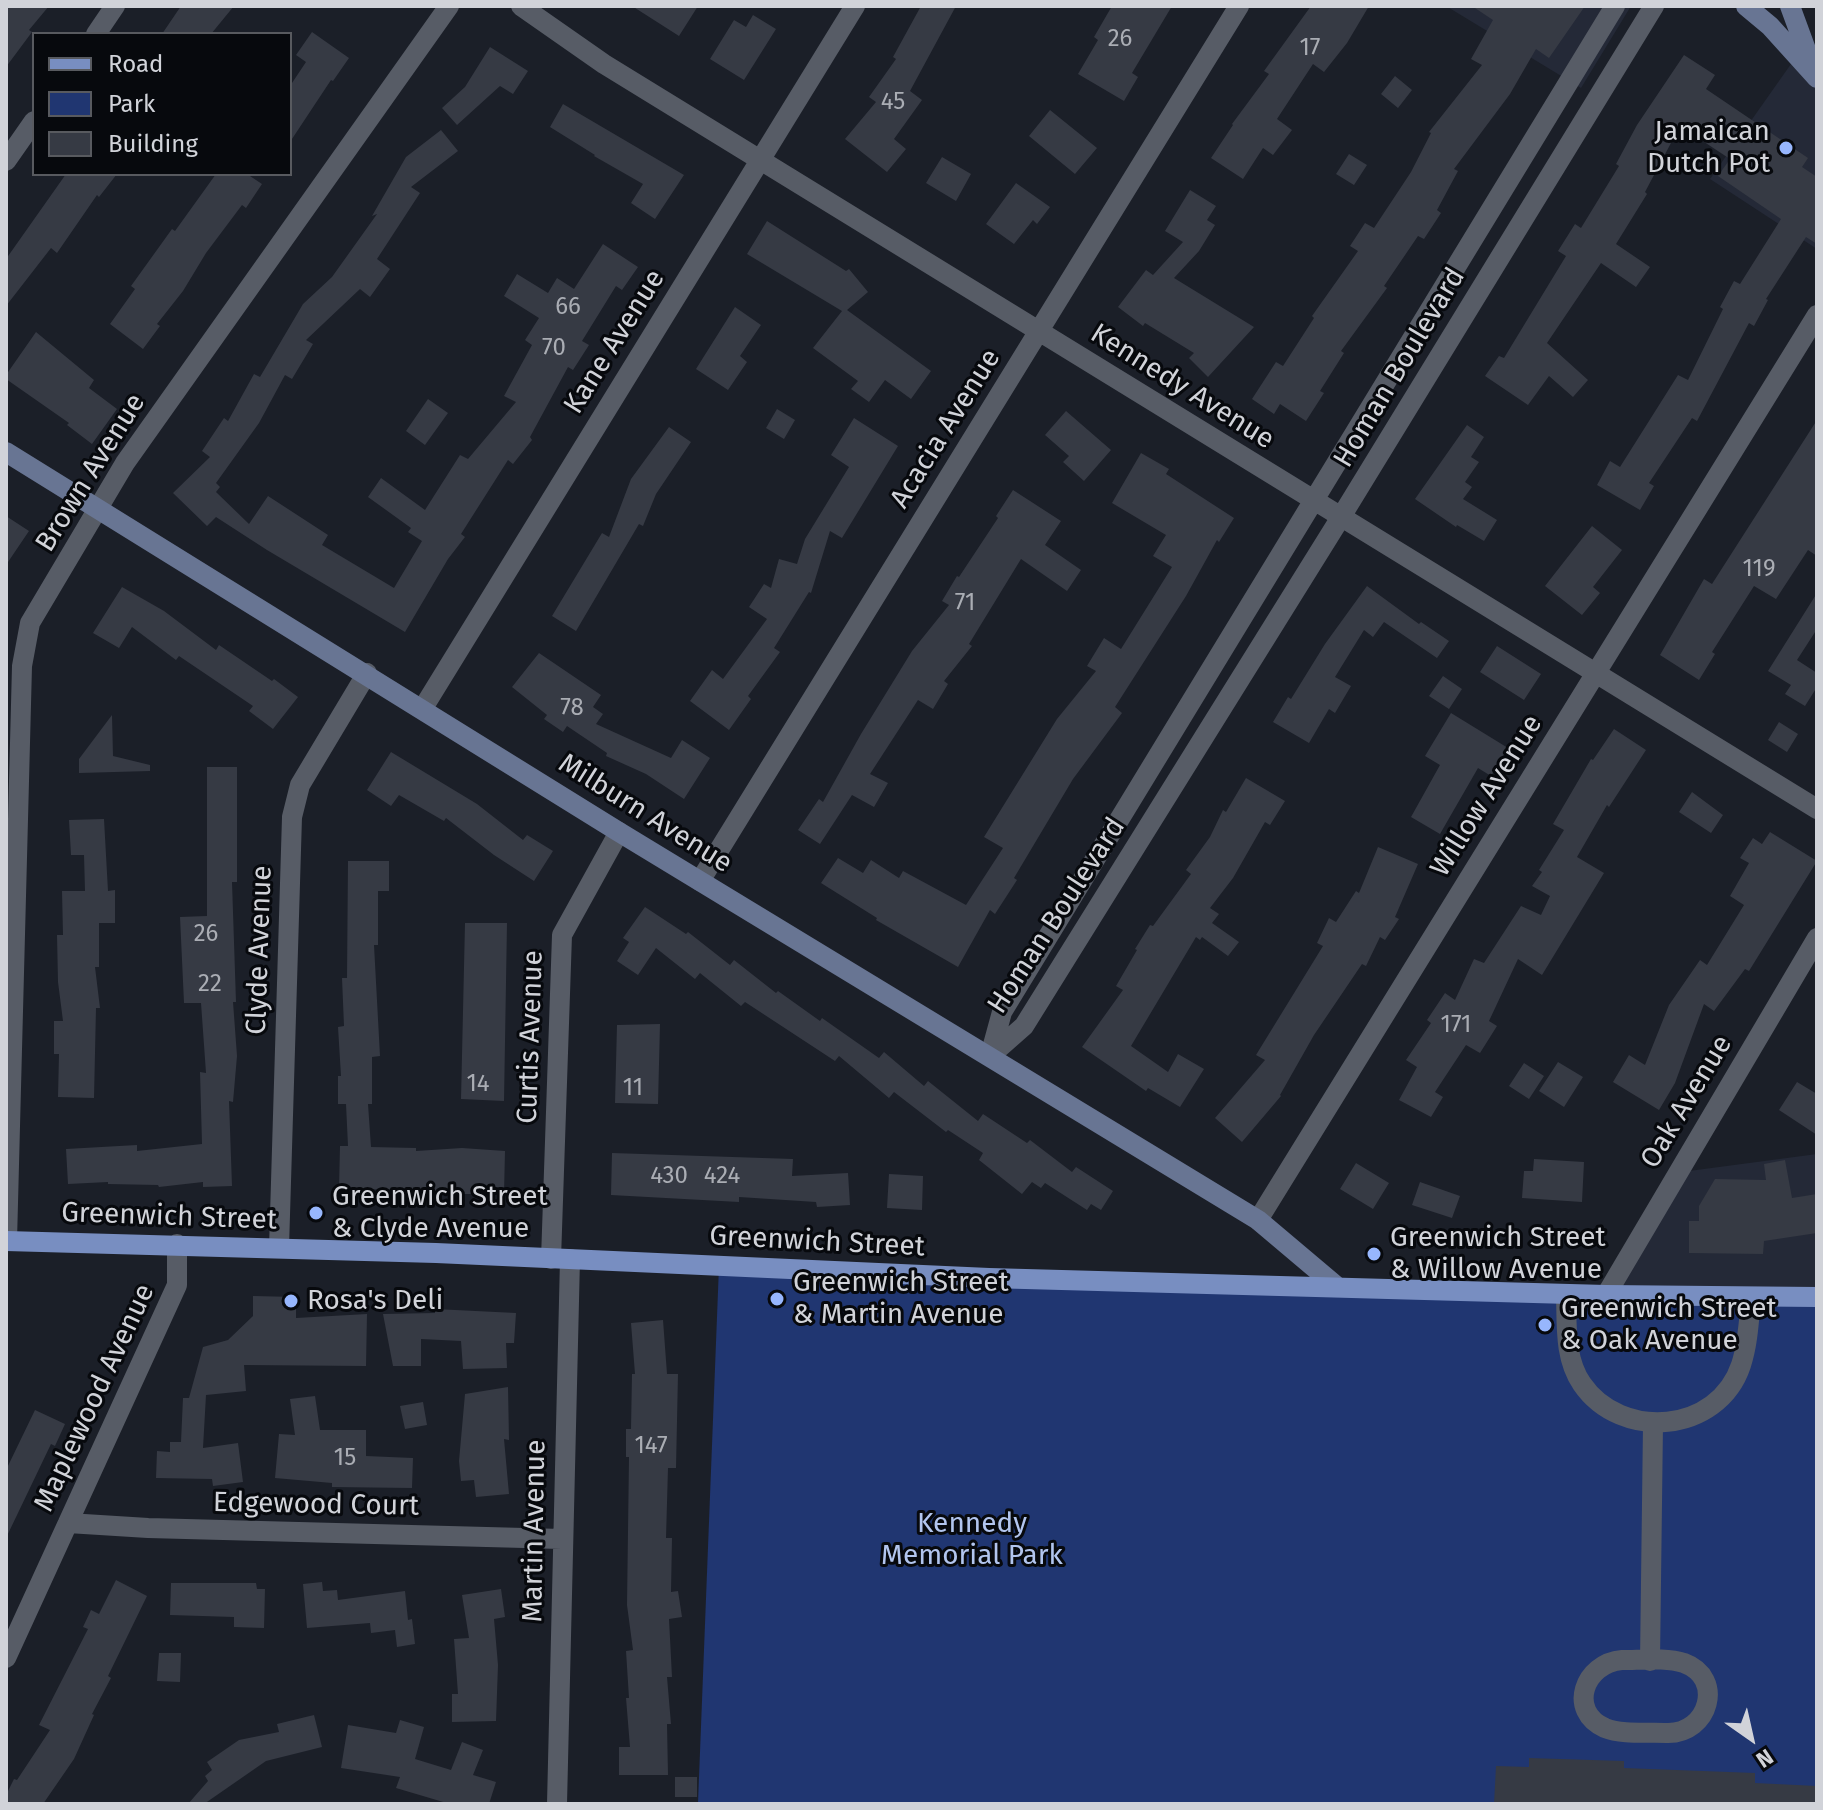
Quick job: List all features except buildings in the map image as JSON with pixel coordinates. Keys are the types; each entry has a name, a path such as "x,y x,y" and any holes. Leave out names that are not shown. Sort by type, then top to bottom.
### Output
{"main road":[{"name":"Greenwich Street","path":"7,1241 177,1244 989,1278 1335,1285 1606,1295 1817,1297"}],"street":[{"path":"97,32 115,6"},
{"name":"Brown Avenue","path":"7,1241 22,666 30,623 125,463 449,6"},
{"name":"Kennedy Avenue","path":"521,6 604,64 1817,809"},
{"name":"Kane Avenue","path":"423,708 855,6"},
{"name":"Acacia Avenue","path":"700,881 1239,6"},
{"name":"Homan Boulevard","path":"990,1056 1002,1012 1615,6"},
{"name":"Homan Boulevard","path":"990,1056 1024,1026 1654,6"},
{"path":"1746,6 1770,26 1816,78"},
{"path":"1790,6 1816,78"},
{"path":"6,161 32,124"},
{"name":"Willow Avenue","path":"1258,1220 1817,315"},
{"name":"Milburn Avenue","path":"6,452 619,832 1258,1220"},
{"name":"Clyde Avenue","path":"279,1248 292,817 300,785 367,673"},
{"name":"Curtis Avenue","path":"561,1259 562,935 619,832"},
{"name":"Oak Avenue","path":"1606,1295 1817,938"},
{"path":"1258,1220 1335,1285"},
{"name":"Maplewood Avenue","path":"6,1658 177,1285 177,1244"},
{"name":"Martin Avenue","path":"557,1804 562,1539 561,1259"},
{"path":"1566,1294 1569,1356 1581,1382 1600,1404 1625,1418 1653,1424 1681,1421 1706,1409 1726,1391 1741,1367 1751,1298"},
{"path":"1650,1661 1653,1424"},
{"name":"Edgewood Court","path":"68,1523 148,1528 562,1539"},
{"path":"1611,1661 1650,1661 1683,1663 1701,1676 1708,1697 1701,1718 1693,1726 1672,1733 1617,1731 1597,1722 1585,1705 1586,1682 1592,1673 1611,1661"}],"shaded area":[{"path":"1446,6 1631,6 1581,88"},
{"path":"1798,54 1817,73 1817,249 1710,179"},
{"path":"1817,1154 1817,1297 1606,1295 1674,1173"}],"green space":[{"name":"Kennedy Memorial Park","path":"719,1266 1817,1297 1817,1804 698,1803"}],"place":[{"name":"Jamaican Dutch Pot","path":"1786,148"},
{"name":"Greenwich Street & Clyde Avenue","path":"316,1213"},
{"name":"Greenwich Street & Willow Avenue","path":"1374,1254"},
{"name":"Greenwich Street & Martin Avenue","path":"777,1299"},
{"name":"Rosa's Deli","path":"291,1301"},
{"name":"Greenwich Street & Oak Avenue","path":"1545,1325"}]}
